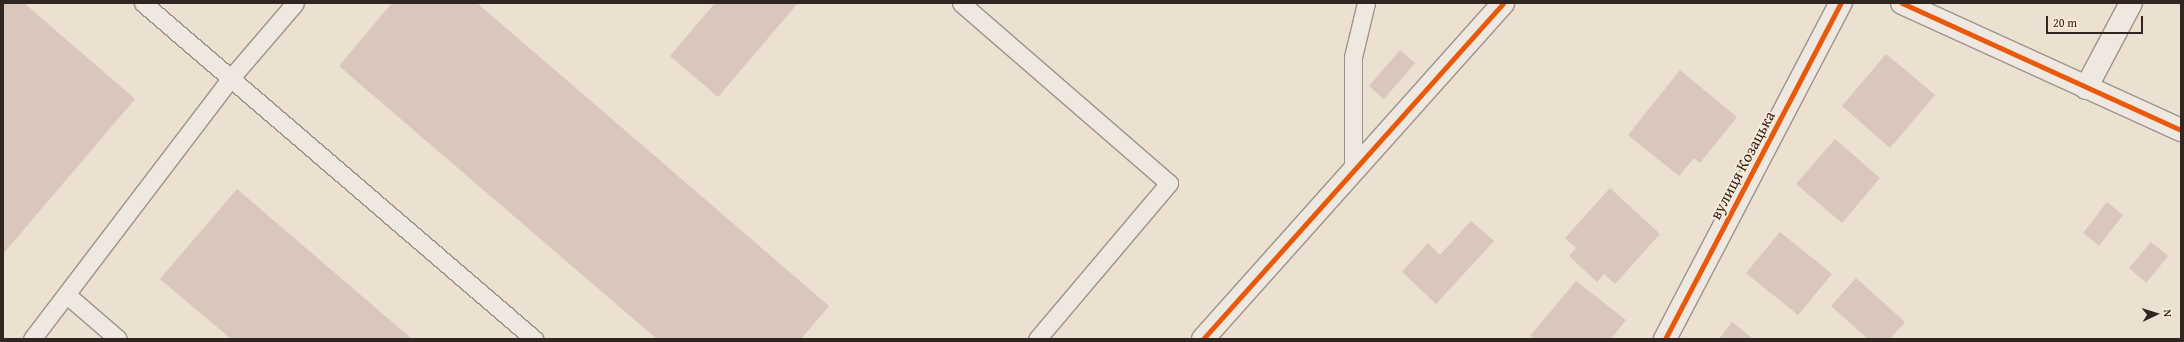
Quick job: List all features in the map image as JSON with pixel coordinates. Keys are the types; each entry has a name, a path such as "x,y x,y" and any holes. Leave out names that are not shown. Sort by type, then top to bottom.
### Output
{"street":[{"path":"1203,339 1503,3"},
{"name":"вулиця Козацька","path":"1665,339 1841,3"},
{"path":"1902,3 2181,130"},
{"path":"2086,88 2131,3"}],"lane":[{"path":"143,3 229,80 534,339"},
{"path":"32,339 67,295 229,80 295,3"},
{"path":"961,3 1169,183 1037,339"},
{"path":"1353,171 1353,57 1366,3"},
{"path":"67,295 118,339"}],"building":[{"path":"3,3 24,3 135,99 3,254"},
{"path":"392,3 477,3 829,306 801,339 657,339 339,66"},
{"path":"715,3 798,3 718,97 670,56"},
{"path":"1400,50 1415,63 1384,99 1369,86"},
{"path":"1886,54 1935,95 1890,148 1842,106"},
{"path":"1680,70 1737,117 1700,163 1694,158 1679,176 1628,135"},
{"path":"1835,139 1880,178 1842,223 1796,184"},
{"path":"1610,188 1660,234 1615,284 1604,274 1597,282 1569,256 1576,248 1565,238"},
{"path":"237,189 412,339 231,339 160,279"},
{"path":"2107,202 2123,215 2099,246 2083,233"},
{"path":"1471,221 1494,241 1436,304 1402,272 1428,243 1440,255"},
{"path":"1780,232 1832,274 1798,315 1746,273"},
{"path":"2151,242 2168,256 2146,283 2129,268"},
{"path":"1856,278 1905,322 1890,339 1868,339 1831,306"},
{"path":"1576,281 1626,320 1611,339 1534,339 1530,336"},
{"path":"1732,322 1753,339 1719,339"}],"cycle path":[{"path":"1203,339 1503,3"},
{"path":"1665,339 1841,3"},
{"path":"1902,3 2181,130"}]}
